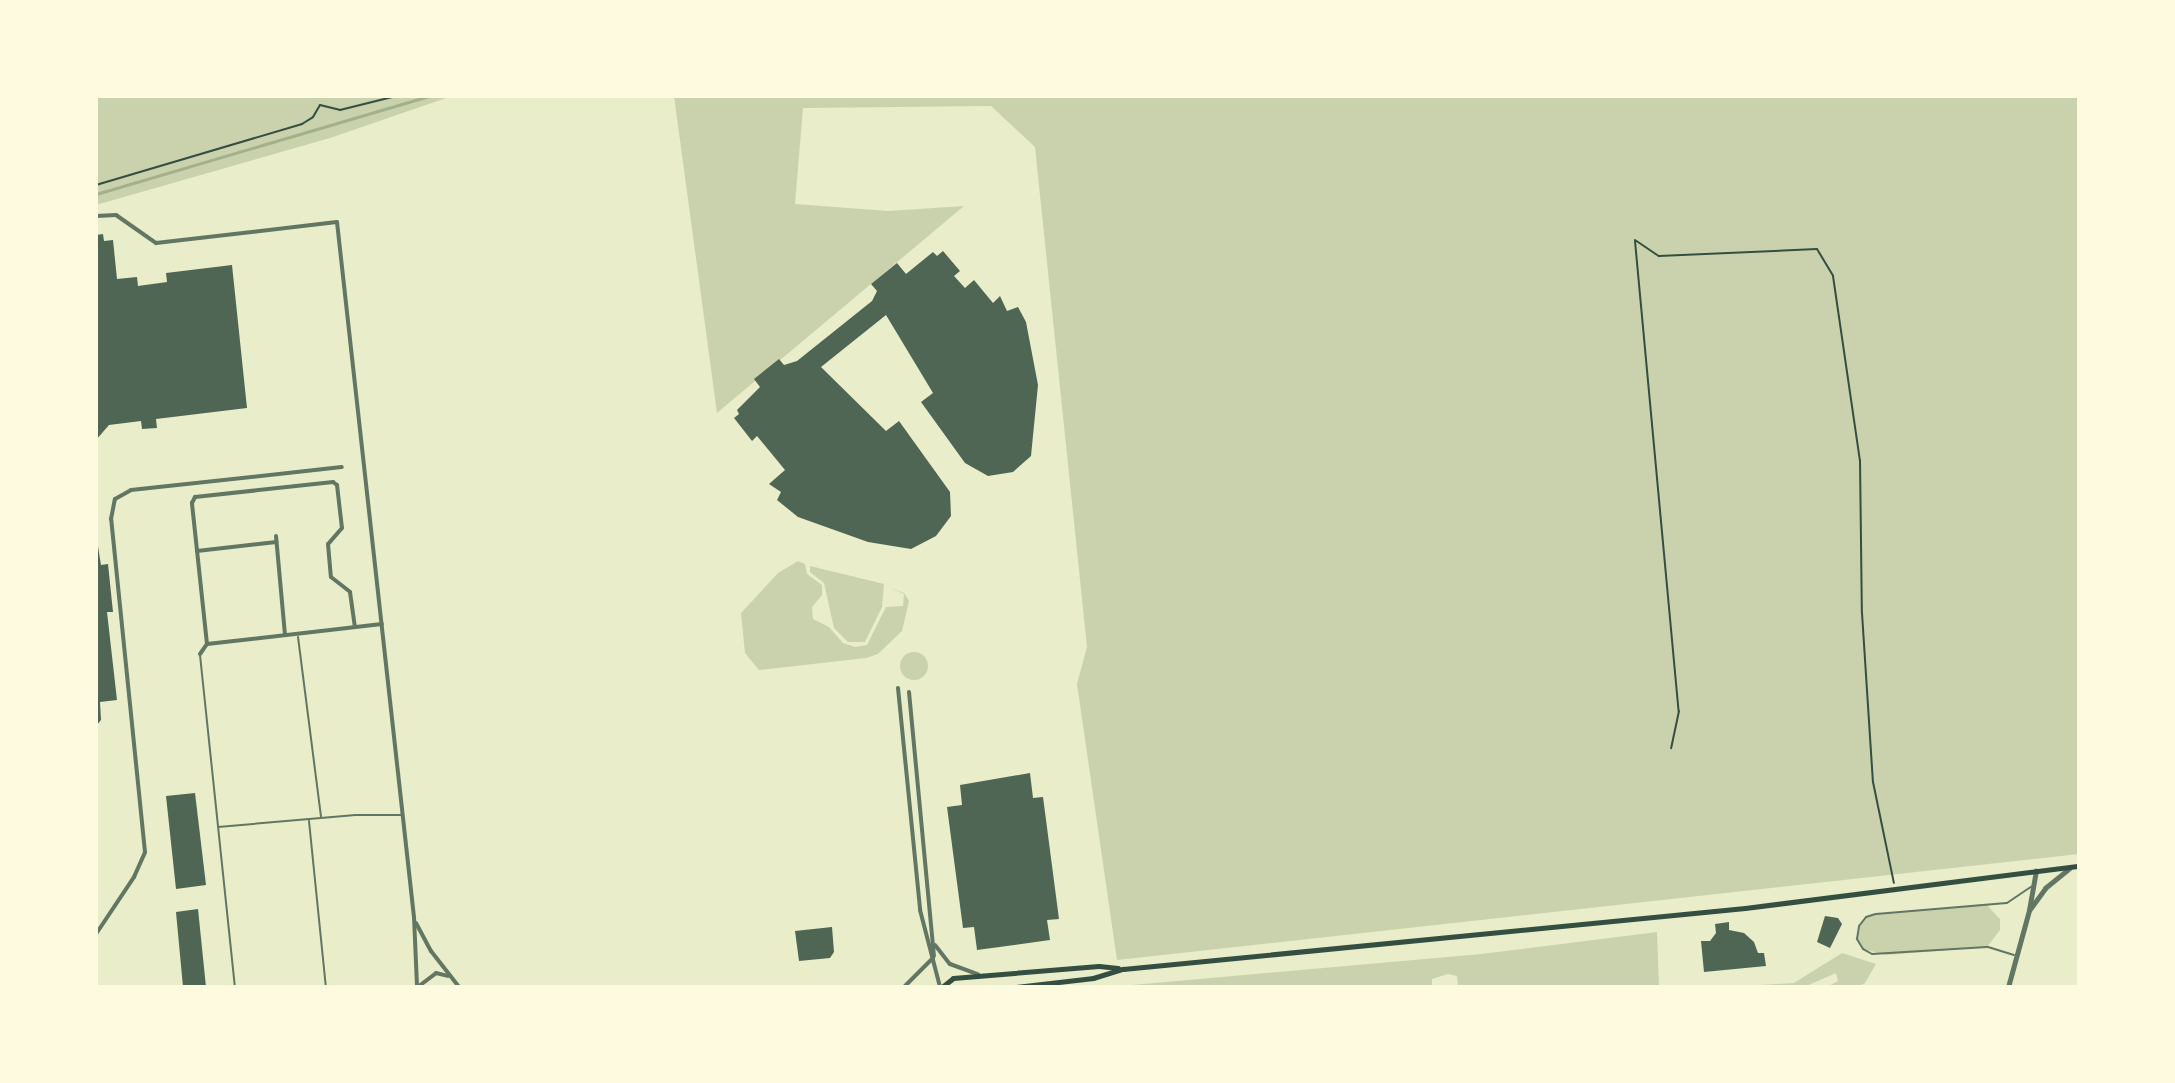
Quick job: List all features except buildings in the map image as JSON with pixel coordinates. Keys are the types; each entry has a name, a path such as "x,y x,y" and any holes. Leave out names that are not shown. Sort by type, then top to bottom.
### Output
{"main road":[{"path":"1015,987 1093,978 1123,969 1709,912 2079,866"},
{"path":"941,987 953,978 981,975 1099,966 1123,969"}],"street":[{"path":"96,216 105,213 116,215 156,243 337,222 414,917 418,987"},
{"path":"96,934 134,877 145,852 111,519 115,499 131,490 342,467"},
{"path":"200,654 207,644 192,503 195,497 333,482 337,485 342,528 328,544 331,577 350,592 355,627"},
{"path":"197,551 276,539 285,635"},
{"path":"207,644 382,624"},
{"path":"898,688 920,910 925,939 941,987"},
{"path":"904,987 933,958 934,942 909,692"},
{"path":"2029,910 2045,888 2071,867"},
{"path":"2008,987 2036,871"},
{"path":"414,917 422,938 459,987"},
{"path":"934,942 950,964 981,975"},
{"path":"418,987 436,973 450,977"}],"lane":[{"path":"297,634 322,818"},
{"path":"200,654 235,987"},
{"path":"217,827 403,815"},
{"path":"308,819 326,987"},
{"path":"2017,954 2008,955 1987,947 1872,954 1863,949 1857,939 1859,926 1866,917 2007,903 2025,894 2034,883"},
{"path":"2008,955 2014,965"}],"path":[{"path":"96,185 302,124 313,117 320,105 340,110 396,96"},
{"path":"1671,748 1679,711 1635,240 1659,256 1817,249 1833,276 1860,460 1862,613 1873,782 1895,889"}],"green space":[{"path":"96,96 452,96 330,138 96,205"},
{"path":"674,96 2079,96 2079,854 1117,960 1077,684 1087,647 1035,147 991,106 803,108 795,204 888,211 964,206 717,413"},
{"path":"798,561 805,564 807,574 822,585 822,595 812,607 813,619 829,627 843,643 855,647 867,645 886,607 903,606 904,594 890,588 904,593 909,601 902,631 878,654 866,658 759,670 745,653 741,613 778,573"},
{"path":"810,566 884,584 882,607 865,642 848,642 834,628 824,583 810,572"},
{"path":"914,652 924,656 928,666 924,676 914,680 904,676 900,666 904,656"},
{"path":"1986,904 2000,919 2000,930 1987,947 1886,955 1863,949 1857,939 1859,926 1866,917 1876,914"},
{"path":"1657,932 1659,987 1458,987 1457,976 1448,974 1432,979 1432,987 1110,987 1481,954"},
{"path":"1842,953 1876,964 1865,983 1856,987 1827,987 1838,981 1836,973 1804,987 1727,987 1794,983"}],"waterway":[{"path":"96,194 429,96"}]}
